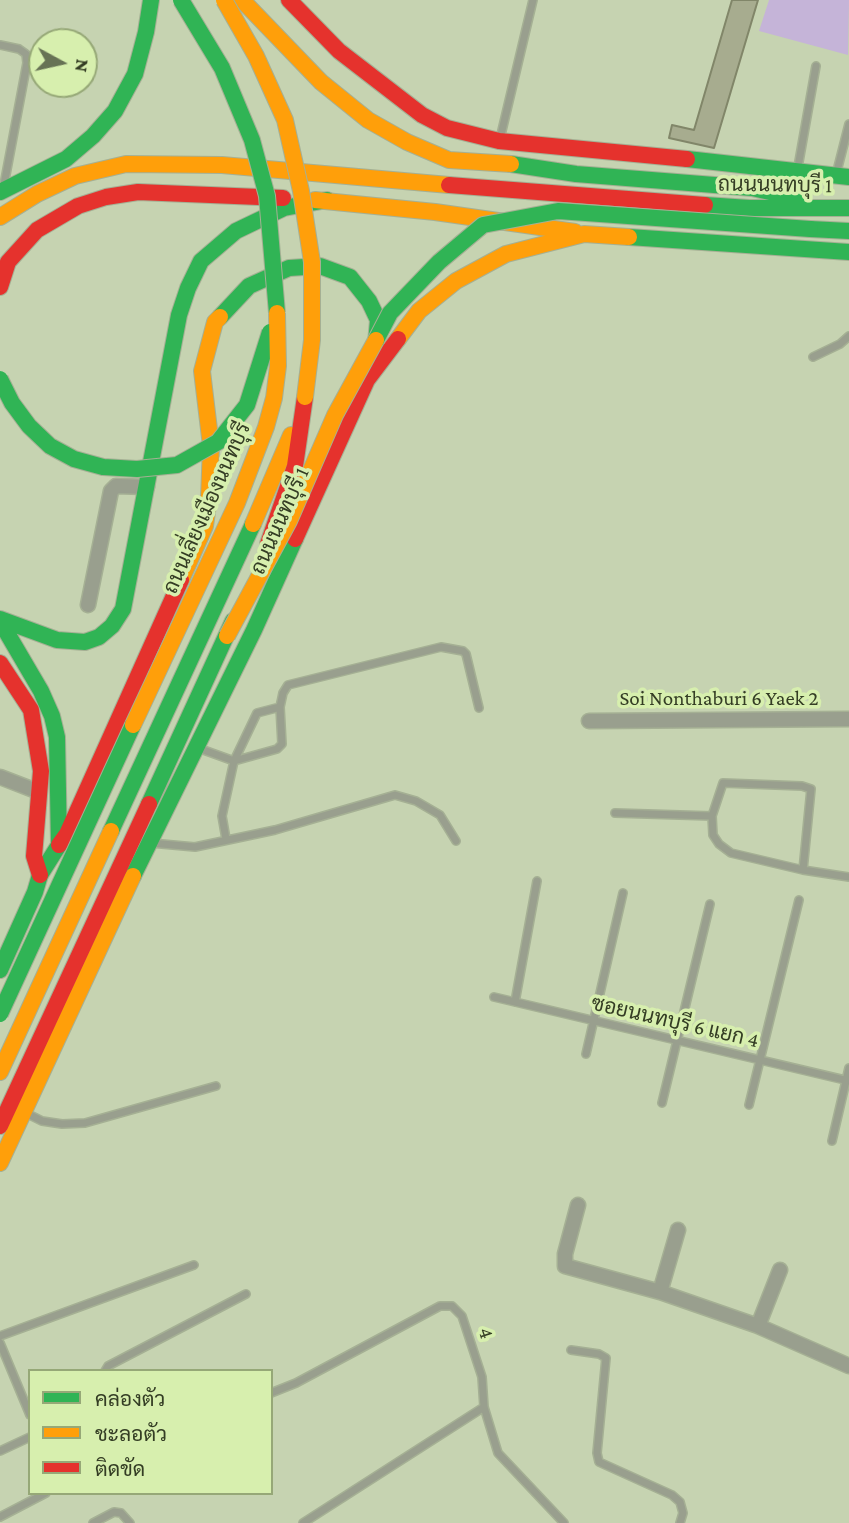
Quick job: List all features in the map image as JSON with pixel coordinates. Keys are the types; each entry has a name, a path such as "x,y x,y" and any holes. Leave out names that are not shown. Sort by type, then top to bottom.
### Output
{"main road":[{"path":"1,191 66,159 93,136 115,111 135,74 151,0"},
{"name":"ถนนเลี่ยงเมืองนนทบุรี","path":"0,1014 198,582 237,503 266,427 274,397 278,366 277,308 267,195 252,140 222,68 181,0"},
{"path":"0,1126 278,520 295,466 312,340 312,262 301,191 285,120 256,56 224,0"},
{"path":"242,0 321,82 368,120 407,142 449,160 499,162 576,174 752,188 846,208"},
{"path":"289,0 340,51 422,115 447,128 499,141 842,176"},
{"name":"ถนนนนทบุรี 1","path":"0,217 37,194 75,176 126,164 222,165 338,177 749,208 846,208"},
{"path":"0,286 8,262 37,230 78,206 106,197 138,192 327,200 435,212 584,234"},
{"path":"0,620 58,640 85,642 112,626 122,610 179,315 201,261 236,231 285,208 327,200"},
{"path":"226,636 289,521 335,415 390,313 439,262 483,225 558,211 849,231"},
{"name":"ถนนนนทบุรี 1","path":"0,1163 148,843 254,630 367,380 419,311 456,281 506,254 584,234 849,252"},
{"path":"0,970 36,892 40,876 67,834 205,526 211,446 202,371 215,321 249,286 289,268 320,266 349,277 369,301 378,320 376,347 367,380"},
{"path":"0,379 12,403 29,426 50,446 74,459 103,467 137,469 177,465 218,442 247,405 277,308"},
{"path":"0,1072 258,514 281,462 304,397"},
{"path":"0,620 41,691 52,716 57,737 59,845"},
{"path":"0,663 31,710 41,771 34,856 40,876"}],"street":[{"path":"88,606 111,491 116,486 147,487"},
{"name":"Soi Nonthaburi 6 Yaek 2","path":"589,721 849,719"},
{"path":"0,777 39,792"},
{"path":"578,1205 565,1254 565,1266 660,1292 758,1326 849,1366"},
{"path":"660,1292 678,1230"},
{"path":"758,1326 780,1270"}],"lane":[{"path":"499,141 533,0"},
{"path":"0,45 19,49 26,54 27,62 1,191"},
{"path":"797,171 816,66"},
{"path":"842,176 849,124"},
{"path":"813,357 840,344 849,336"},
{"path":"197,748 234,761 277,749 282,744 279,707 288,685 441,647 466,654 479,708"},
{"path":"226,839 222,816 234,761 257,713 279,707"},
{"path":"803,870 811,800 809,788 723,783 712,816 713,835 719,844 731,853 803,870 849,877"},
{"path":"148,843 195,848 275,830 395,795 416,801 440,815 456,841"},
{"path":"615,813 712,816"},
{"path":"514,1002 537,881"},
{"path":"586,1054 596,1021 623,894"},
{"path":"749,1105 799,900"},
{"path":"662,1104 710,904"},
{"name":"ซอยนนทบุรี 6 แยก 4","path":"494,997 848,1081"},
{"path":"832,1141 849,1068"},
{"path":"24,1112 42,1121 85,1123 216,1086"},
{"path":"0,1336 194,1265"},
{"path":"106,1369 246,1294"},
{"name":"4","path":"273,1392 296,1383 440,1306 453,1306 462,1316 482,1377 484,1407 498,1453 564,1523"},
{"path":"0,1343 28,1410"},
{"path":"571,1350 599,1354 606,1358 597,1453 599,1462 673,1496 680,1502 683,1513 680,1523"},
{"path":"303,1523 484,1407"},
{"path":"0,1451 28,1438"},
{"path":"0,1517 42,1495"},
{"path":"93,1523 114,1512 121,1513 130,1523"}],"shaded area":[{"path":"769,0 849,0 848,55 759,31"}],"building":[{"path":"732,0 758,0 714,148 669,138 672,125 694,130"}],"traffic: fast":[{"path":"0,192 66,159 93,136 115,111 135,74 151,0"},
{"path":"181,0 222,68 252,140 267,196 277,313"},
{"path":"687,159 849,177"},
{"path":"511,164 576,174 752,188 801,199"},
{"path":"0,619 57,640 85,642 99,637 112,626 123,609 179,315 201,261 236,231 284,208 327,200"},
{"path":"705,205 849,208"},
{"path":"376,340 390,313 439,262 483,225 558,211 810,229"},
{"path":"810,229 849,231"},
{"path":"629,237 849,252"},
{"path":"220,317 249,286 289,268 320,266 350,277 369,301 378,320 376,343"},
{"path":"0,379 12,403 29,426 50,446 74,459 103,467 137,469 177,465 218,442 247,405 270,332"},
{"path":"111,831 253,524"},
{"path":"133,876 254,630 295,539"},
{"path":"0,621 41,691 52,716 57,737 59,845 40,875 0,970"},
{"path":"149,804 233,621"},
{"path":"0,1014 133,725"}],"traffic: slow":[{"path":"224,0 256,56 285,120 301,191 312,262 312,340 305,397"},
{"path":"242,0 321,82 368,120 407,142 449,160 511,164"},
{"path":"0,217 37,194 75,176 126,164 222,165 449,185"},
{"path":"315,200 435,212 575,232"},
{"path":"398,339 419,311 456,281 506,254 584,234 629,237"},
{"path":"133,725 237,503 266,427 274,398 278,366 277,313"},
{"path":"181,580 205,526 211,446 202,371 215,322 220,317"},
{"path":"227,636 289,521 335,415 376,340"},
{"path":"253,524 291,435"},
{"path":"0,1072 111,831"},
{"path":"0,1163 133,876"}],"traffic: jam":[{"path":"289,0 339,51 422,115 447,128 499,141 687,159"},
{"path":"449,185 705,205"},
{"path":"0,287 8,262 37,230 78,206 106,197 138,192 283,198"},
{"path":"295,539 367,380 398,339"},
{"path":"268,544 295,466 305,397"},
{"path":"59,845 67,834 181,580"},
{"path":"0,663 31,710 41,771 34,856 40,875"},
{"path":"0,1126 149,804"}]}
